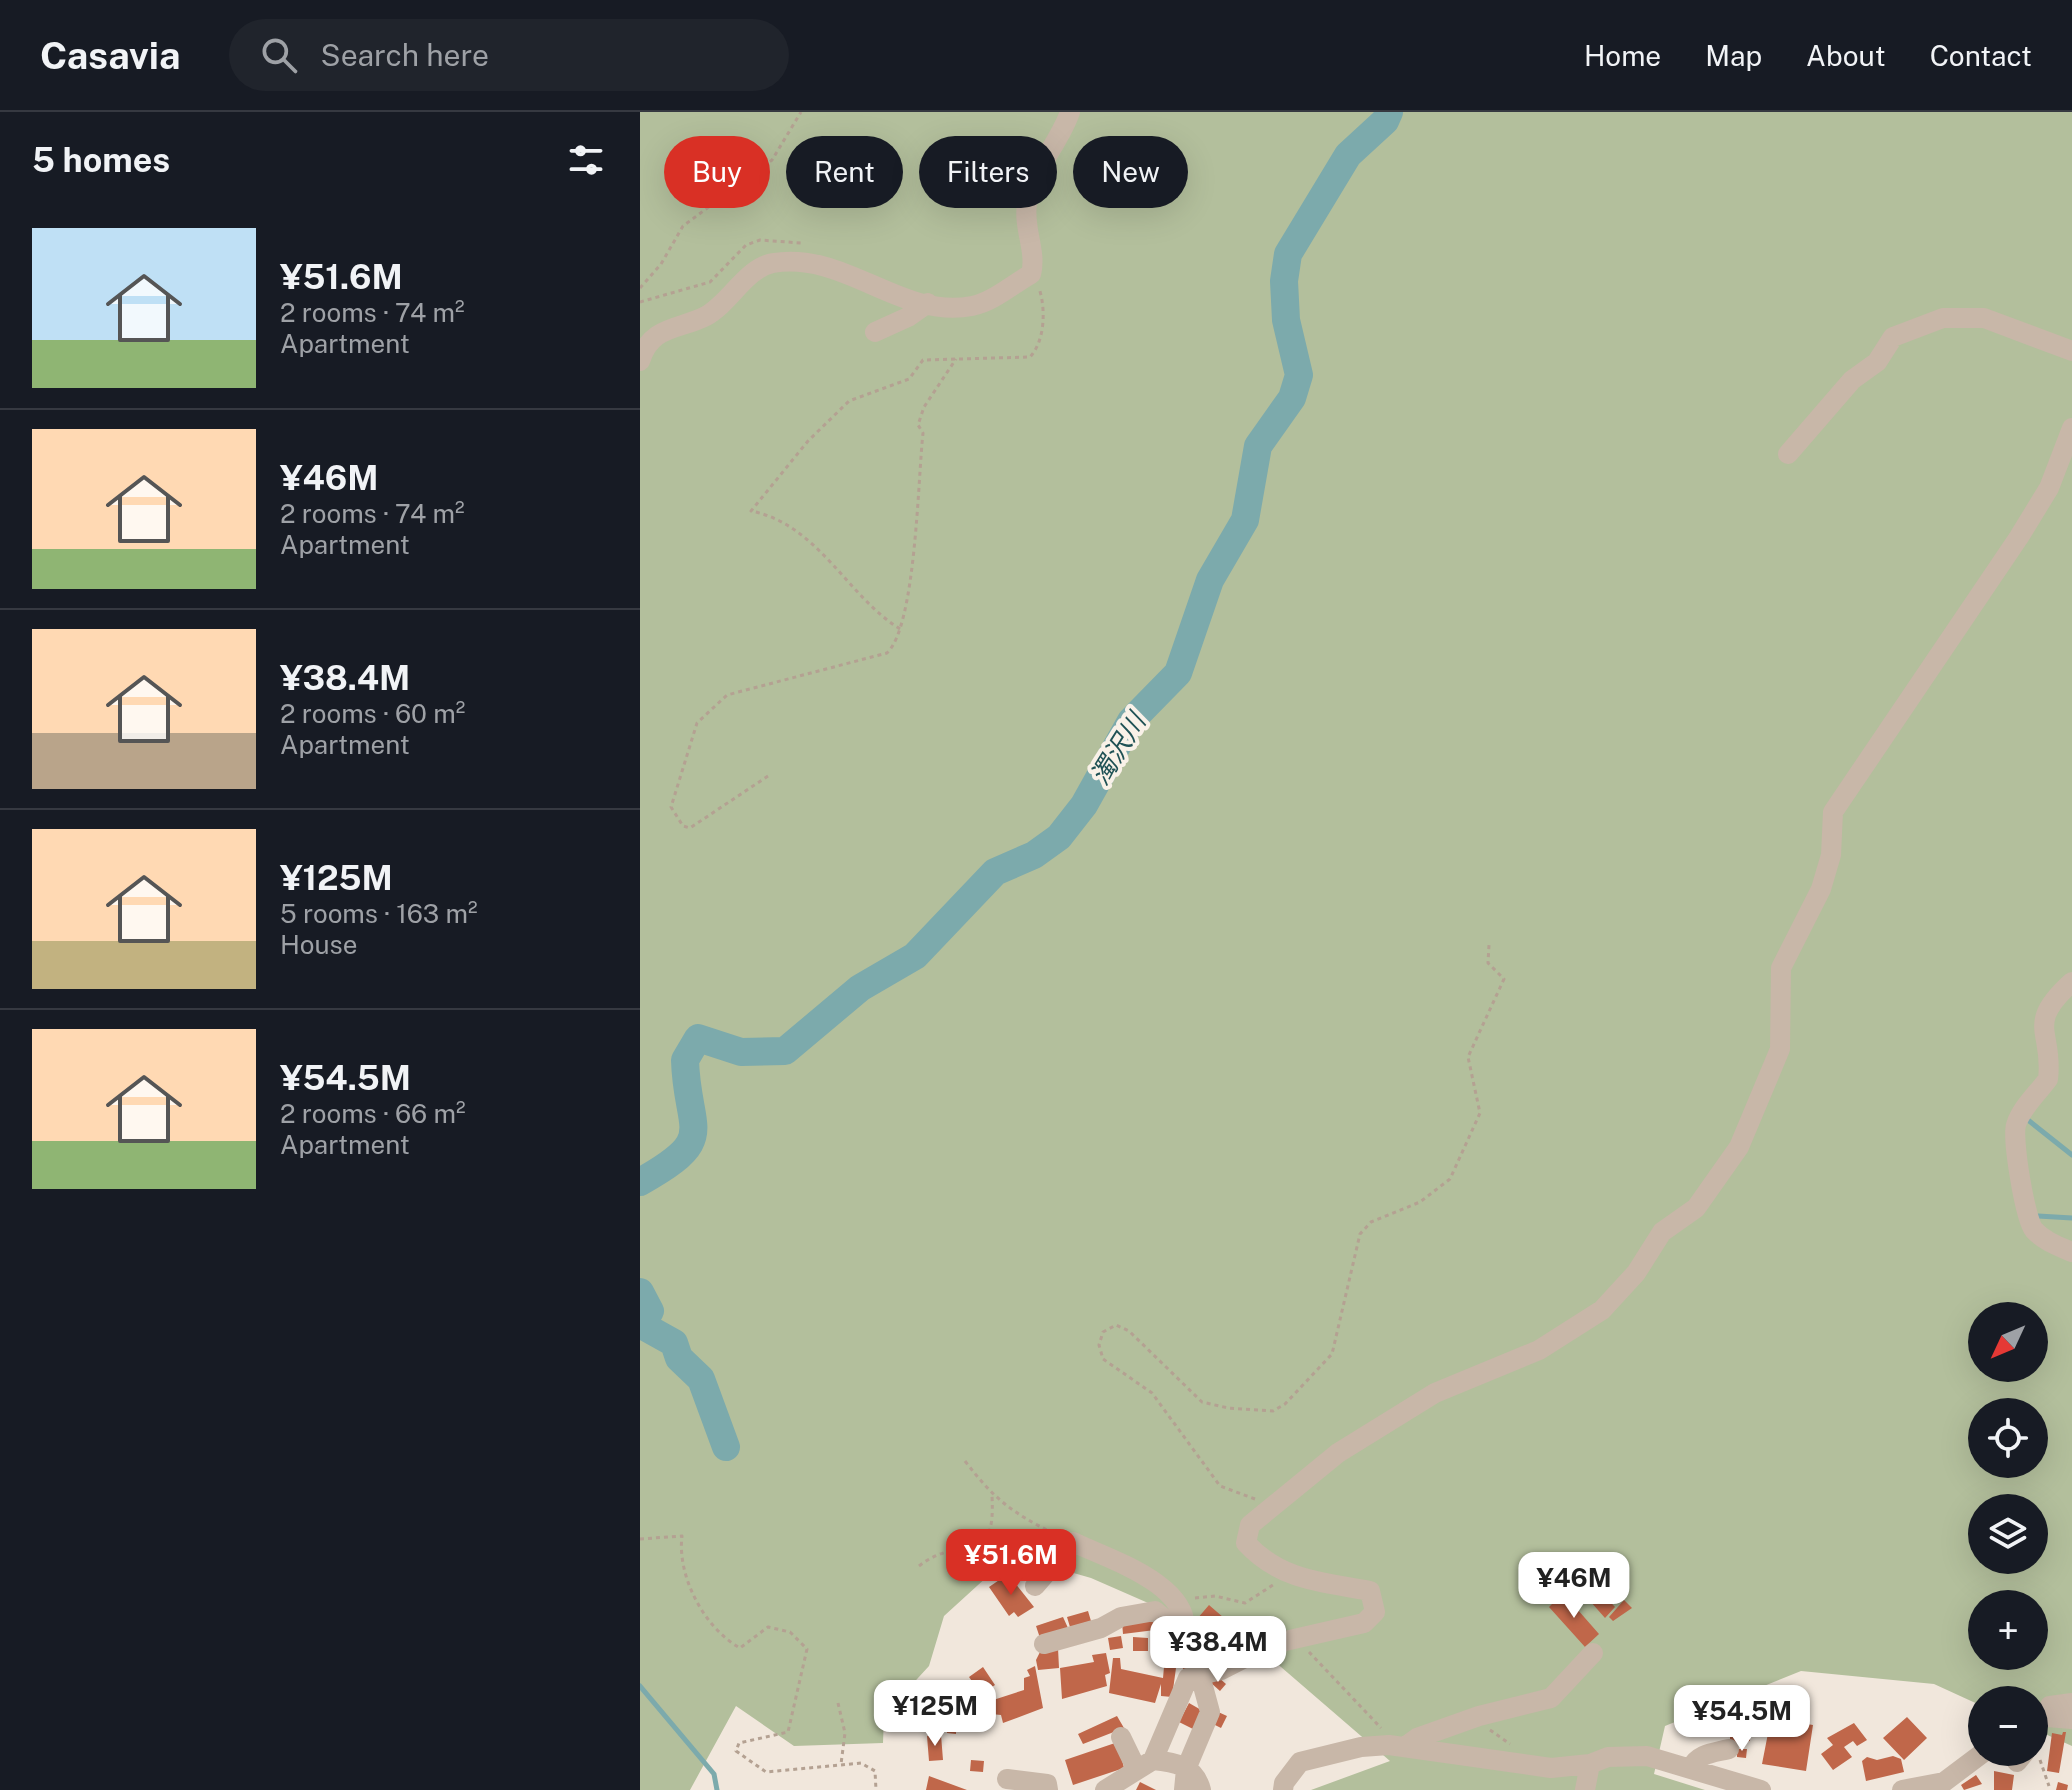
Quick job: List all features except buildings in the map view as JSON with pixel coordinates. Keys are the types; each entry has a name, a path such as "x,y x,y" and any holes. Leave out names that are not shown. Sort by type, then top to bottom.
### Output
{"street":[{"path":"640,361 643,351 662,329 706,316 759,268 772,263 821,263 887,293 948,307 974,306 1031,274 1033,268 1026,233 1027,204 1032,185 1064,131 1070,112"},
{"path":"875,332 908,317 928,303"},
{"path":"1788,454 1852,380 1877,362 1893,337 1943,318 1984,318 2072,351"},
{"path":"1145,1765 1188,1678 1221,1670 1284,1641 1364,1623 1375,1612 1370,1591 1315,1584 1291,1576 1267,1562 1246,1543 1250,1525 1338,1453 1435,1393 1539,1350 1602,1310 1636,1273 1662,1232 1696,1208 1739,1147 1780,1049 1781,968 1821,889 1831,855 1833,812 2019,537 2049,488 2072,428"},
{"path":"2072,982 2049,1006 2044,1028 2048,1079 2024,1110 2015,1130 2026,1214 2032,1228 2044,1240 2072,1252"},
{"path":"1035,1586 1073,1542 1159,1583 1178,1608 1184,1635 1203,1674 1210,1712 1186,1769 1184,1790"},
{"path":"1044,1644 1101,1628 1121,1617 1155,1611 1184,1635"},
{"path":"1398,1746 1479,1716 1551,1698 1593,1653"},
{"path":"2048,1708 2072,1703"},
{"path":"2048,1718 2072,1719"},
{"path":"1121,1737 1145,1765"},
{"path":"1283,1790 1284,1783 1300,1762 1361,1747 1398,1746 1551,1768 1590,1764 1627,1755 1647,1756 1761,1790"},
{"path":"1691,1768 1695,1760 1704,1755 1729,1749"},
{"path":"1105,1790 1145,1765 1179,1763 1198,1778 1201,1790"},
{"path":"1585,1790 1590,1764"},
{"path":"1902,1790 1943,1786 1968,1765"},
{"path":"1007,1779 1047,1784 1048,1790"}],"path":[{"path":"640,288 661,264 683,226 772,160 801,112"},
{"path":"900,629 885,620 824,552 776,520 751,511 808,441 849,401 909,379 923,360 1030,357 1040,347 1043,300 1033,268"},
{"path":"768,776 690,828 683,826 671,807 697,723 703,714 727,695 887,653 896,642 909,591 923,433 918,425 924,407 956,359"},
{"path":"1274,1505 1220,1486 1152,1393 1103,1359 1099,1345 1103,1332 1116,1325 1129,1331 1202,1402 1273,1411 1285,1404 1332,1354 1360,1234 1371,1222 1420,1202 1450,1179 1480,1113 1468,1057 1504,979 1488,963 1489,945"},
{"path":"965,1461 992,1496 1015,1515 1073,1542"},
{"path":"919,1566 934,1555 982,1544 990,1536 994,1524 992,1496"},
{"path":"640,1539 682,1536 679,1559 699,1605 723,1638 740,1648 768,1627 790,1632 807,1649 788,1732 739,1743 736,1751 766,1772 861,1763 875,1771 876,1790"},
{"path":"1178,1608 1196,1598 1215,1596 1245,1603 1291,1576"},
{"path":"1284,1641 1310,1652 1398,1746"},
{"path":"838,1703 845,1733 841,1764"}],"green space":[{"path":"640,112 2072,112 2072,1746 2048,1735 2048,1686 1968,1686 1968,1700 1934,1684 1801,1671 1665,1726 1654,1774 1705,1790 1311,1790 1390,1761 1267,1655 1091,1578 1011,1555 944,1616 929,1666 884,1715 883,1743 794,1746 736,1706 690,1790 640,1790"}],"water":[{"path":"671,1161 674,1166 640,1186 640,1178"}],"waterway":[{"name":"濁沢川","path":"640,1182 665,1167 690,1143 693,1119 685,1060 698,1038 741,1052 785,1051 860,988 915,956 995,872 1034,855 1059,837 1084,805 1131,721 1178,673 1210,580 1245,520 1258,446 1292,398 1299,375 1286,320 1284,281 1288,254 1348,155 1385,121 1389,112"},
{"path":"2028,1120 2072,1155"},
{"path":"2038,1216 2072,1218"},
{"path":"640,1292 650,1311 645,1320 647,1328 674,1343 679,1358 701,1379 726,1447"},
{"path":"640,1686 714,1774 717,1790"}]}
